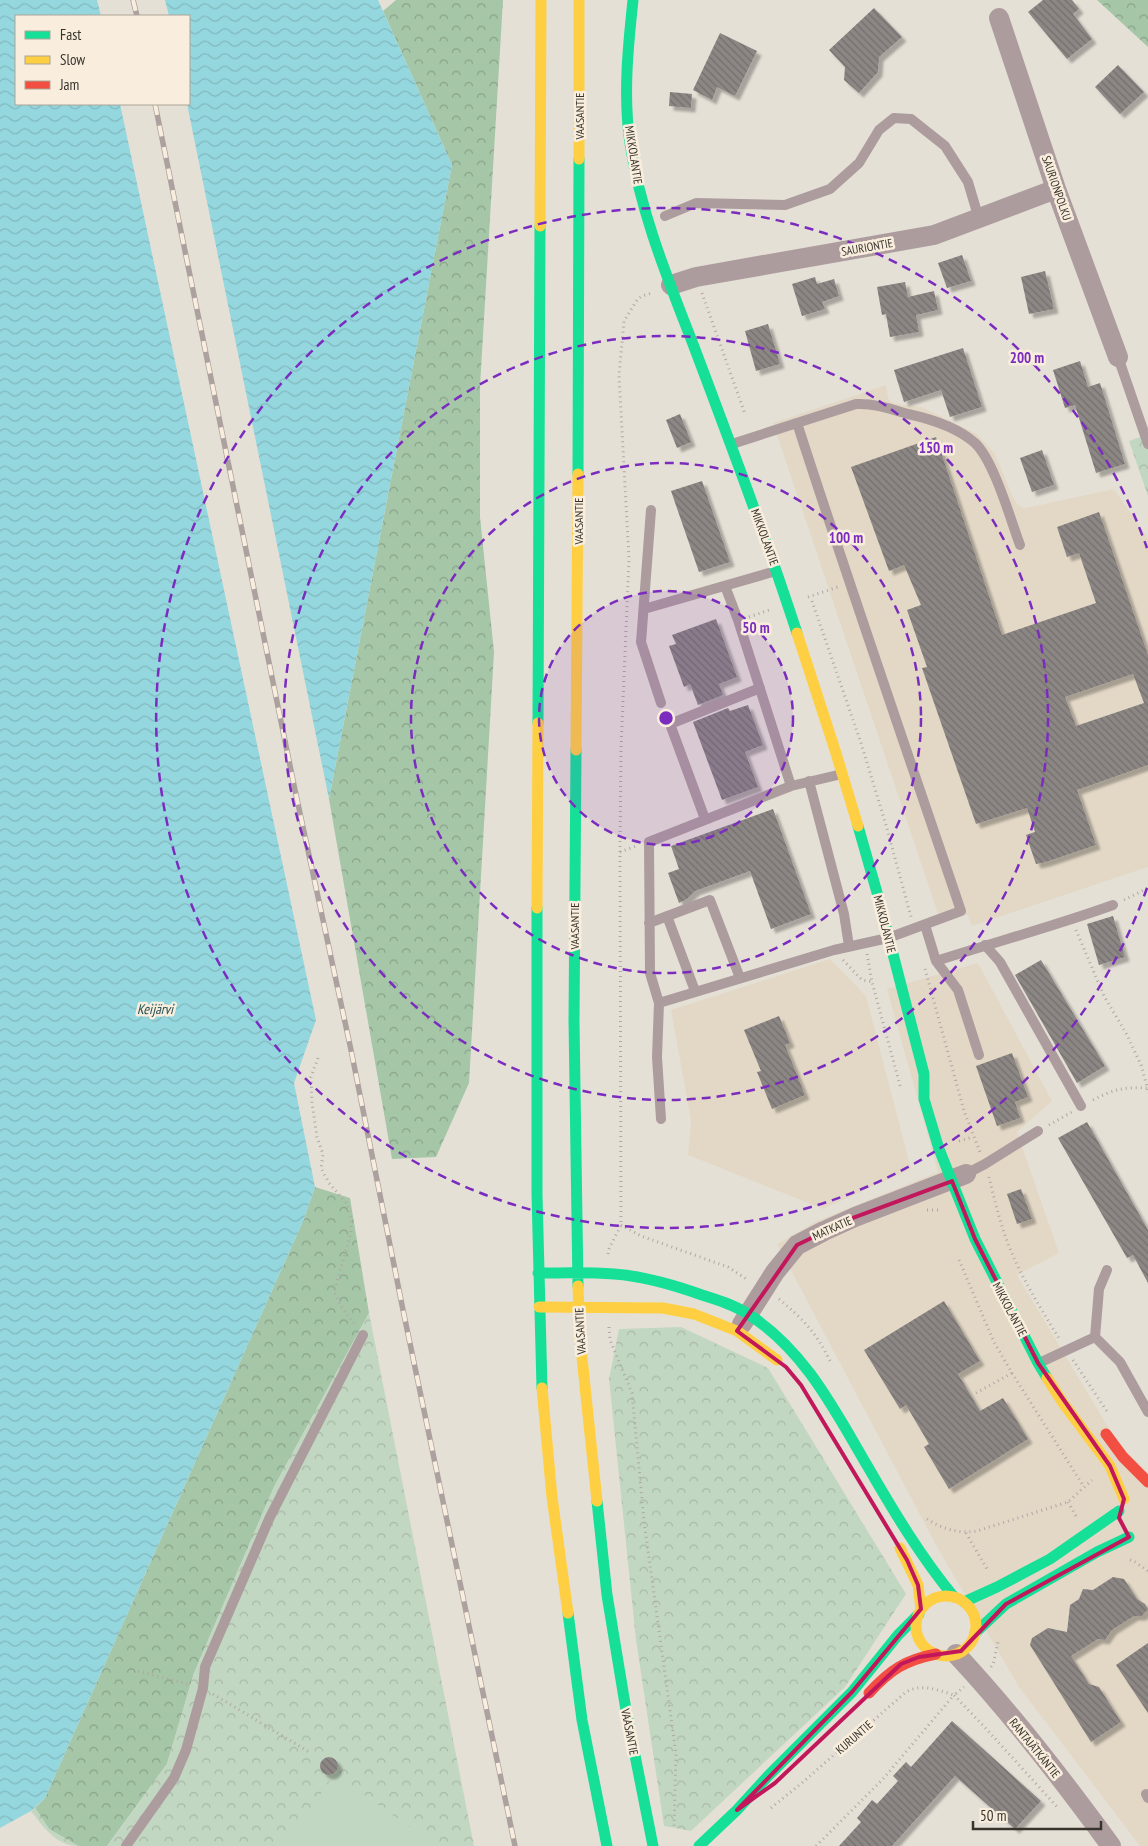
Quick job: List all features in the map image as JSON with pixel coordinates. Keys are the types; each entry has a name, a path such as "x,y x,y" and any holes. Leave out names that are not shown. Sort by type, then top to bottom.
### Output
{"main road":[{"path":"541,0 537,1024 538,1274 542,1395 552,1497 582,1720 608,1846"},
{"name":"VAASANTIE","path":"579,0 578,554 574,1012 579,1306 581,1347 607,1595 626,1710 653,1846"},
{"name":"MIKKOLANTIE","path":"633,0 627,68 627,102 630,142 638,184 658,251 777,571 842,774 878,896 924,1074 924,1099 939,1149 963,1176 974,1239 1038,1363 1063,1402 1110,1466 1135,1492"},
{"name":"MIKKOLANTIE","path":"924,1074 935,1091"},
{"path":"538,1274 607,1274 670,1284 729,1304 748,1314 782,1340 805,1366 836,1412 895,1513 936,1575 974,1616 975,1633"},
{"path":"539,1307 663,1308 694,1314 737,1331 762,1347 786,1367"},
{"path":"1098,1422 1123,1457 1148,1482"},
{"path":"1129,1537 1097,1552 1006,1604 975,1633 970,1643 946,1654 927,1649 920,1640 916,1624 920,1612 927,1602 944,1596 959,1599 998,1587 1050,1559 1119,1510 1135,1492"},
{"path":"1119,1510 1121,1525 1129,1537 1141,1544"},
{"path":"892,1535 907,1560 918,1585 920,1612"},
{"name":"KURUNTIE","path":"701,1844 738,1810 768,1776 852,1692 898,1635 920,1612"},
{"name":"KURUNTIE","path":"861,1701 886,1675 901,1664 919,1657 946,1654"},
{"name":"KURUNTIE","path":"738,1810 775,1783 821,1739"}],"street":[{"name":"SAURIONPOLKU","path":"999,18 1056,189 1118,357"},
{"name":"SAURIONTIE","path":"671,285 705,275 934,235 1056,189"},
{"name":"MATKATIE","path":"737,1331 775,1272 797,1245 856,1217 963,1176"},
{"name":"RANTAJÄTKÄNTIE","path":"946,1654 986,1671 1111,1846"}],"lane":[{"path":"665,216 696,203 785,205 830,189 859,163 879,130 894,118 911,119 945,146 968,182 979,218"},
{"path":"1118,357 1148,444"},
{"path":"731,445 856,404 866,404 919,416 956,431 975,444 990,467 1020,545"},
{"path":"659,1003 849,946 888,938 961,911 891,700 849,584 798,423"},
{"path":"651,510 641,642 660,704"},
{"path":"644,609 777,571"},
{"path":"726,586 791,786"},
{"path":"705,819 670,724 760,688"},
{"path":"661,1119 657,1057 659,1003 650,973 649,842 791,786 842,774"},
{"path":"809,781 844,914 849,946"},
{"path":"649,923 710,900 740,978"},
{"path":"936,961 1113,906"},
{"path":"667,916 695,992"},
{"path":"925,925 936,961 958,990 978,1055"},
{"path":"985,945 1000,962 1081,1106"},
{"path":"963,1176 986,1164 1038,1131"},
{"path":"1107,1270 1099,1289 1095,1337 1120,1362 1148,1412"},
{"path":"126,1846 174,1778 186,1750 202,1688 205,1667 270,1517 363,1335"},
{"path":"1038,1363 1095,1337"}],"path":[{"path":"607,1274 608,1249 621,1224 621,748 629,559 619,374 624,321 637,300 642,296 653,293 650,284"},
{"path":"758,577 771,619"},
{"path":"810,596 849,584"},
{"path":"1113,906 1148,888"},
{"path":"1073,920 1088,961 1104,996 1127,1035 1141,1064 1148,1090"},
{"path":"865,943 872,982 902,1092"},
{"path":"318,1058 311,1077 312,1103 317,1137 323,1154 321,1168 329,1183 347,1204 351,1218 351,1233 334,1292 341,1306 363,1335"},
{"path":"952,1067 973,1137 986,1164 997,1209 1011,1251 1045,1316 1113,1420"},
{"path":"961,1140 973,1137"},
{"path":"608,1307 610,1340 630,1384 632,1393 647,1540 676,1754 673,1832"},
{"path":"976,1392 1012,1373"},
{"path":"1068,1502 1097,1476"},
{"path":"138,1671 202,1688 309,1752"},
{"path":"816,1846 883,1779 954,1695 986,1671"},
{"name":"KURUNTIE","path":"765,1812 906,1692 915,1687 926,1686 954,1695"},
{"path":"954,1695 1060,1810"}],"highlighted area":[{"path":"952,1181 975,1239 1038,1363 1110,1466 1124,1499 1119,1518 1129,1537 1006,1604 961,1651 919,1657 901,1664 775,1783 737,1810 852,1692 921,1609 918,1585 907,1560 801,1385 786,1367 737,1331 797,1245 855,1217"}],"shaded area":[{"path":"886,385 888,398 891,402 921,407 977,434 995,454 1013,497 1017,504 1022,507 1026,508 1114,489 1148,538 1148,867 972,926 967,914 941,923 773,423"},
{"path":"830,959 866,996 911,1169 823,1209 688,1155 691,1121 671,1010"},
{"path":"978,963 1052,1101 1017,1132 1059,1253 1017,1275 1116,1440 1148,1473 1148,1846 1140,1846 1019,1687 937,1547 777,1244 817,1221 938,1172 887,989"}],"green space":[{"path":"396,0 503,0 480,386 480,517 494,652 469,1083 436,1157 392,1159 329,799 452,165 383,11"},
{"path":"1097,0 1148,0 1148,47"},
{"path":"1148,434 1148,496 1129,441"},
{"path":"315,1187 350,1198 369,1313 274,1487 194,1673 167,1764 107,1846 78,1846 49,1829 35,1808 45,1798 304,1219"},
{"path":"369,1313 474,1846 107,1846 167,1764 194,1673 274,1487"},
{"path":"681,1327 768,1368 906,1594 845,1687 691,1831 664,1826 636,1640 609,1379 619,1329"},
{"path":"335,1774 436,1846 283,1846"},
{"path":"35,1808 49,1829 78,1846 63,1843 51,1834 31,1811"}],"water":[{"name":"Keijärvi","path":"0,0 97,0 101,15 15,15 15,105 120,105 316,1020 294,1083 315,1187 304,1219 45,1798 31,1811 0,1828"},
{"path":"165,0 378,0 452,165 329,799 187,105 190,105 190,15 169,15"}],"building":[{"path":"1043,0 1072,0 1079,9 1073,14 1092,39 1067,59 1028,12"},
{"path":"874,8 902,37 879,57 878,72 859,93 844,80 845,67 829,50"},
{"path":"720,33 757,51 735,96 717,87 712,100 693,90"},
{"path":"1118,65 1144,92 1120,114 1095,87"},
{"path":"670,92 692,94 691,108 669,106"},
{"path":"962,255 971,281 947,288 938,263"},
{"path":"1045,271 1054,309 1029,314 1021,277"},
{"path":"815,277 817,284 834,279 839,296 822,302 825,309 802,316 792,284"},
{"path":"905,282 908,297 934,291 938,310 916,315 919,332 890,337 886,314 882,315 877,287"},
{"path":"768,324 780,364 756,371 745,331"},
{"path":"963,348 982,407 950,417 941,390 904,402 894,370"},
{"path":"1080,361 1088,387 1100,383 1125,464 1096,473 1075,405 1065,408 1053,370"},
{"path":"680,414 691,442 677,448 666,420"},
{"path":"936,437 1002,635 1096,603 1079,553 1067,557 1057,527 1099,512 1148,655 1148,765 1077,790 1096,845 1036,864 1026,835 1035,832 1027,808 976,824 922,668 927,667 907,610 921,605 904,565 889,571 851,467","holes":["1133,674 1144,703 1076,726 1065,697"]},
{"path":"1042,450 1054,485 1032,492 1020,458"},
{"path":"702,481 730,562 699,572 671,491"},
{"path":"716,619 737,677 719,684 723,695 698,705 690,684 684,687 669,646 676,644 672,635"},
{"path":"748,705 763,745 745,752 758,787 722,800 693,722 728,708 730,711"},
{"path":"773,809 811,914 771,929 750,871 695,891 687,899 679,903 668,873 679,869 671,846"},
{"path":"1113,916 1125,957 1099,965 1087,924"},
{"path":"1041,960 1105,1066 1077,1083 1015,975"},
{"path":"779,1016 790,1043 785,1045 805,1095 772,1109 757,1072 761,1071 744,1030"},
{"path":"1012,1053 1028,1097 1015,1102 1020,1118 997,1126 976,1066"},
{"path":"1087,1122 1148,1230 1148,1283 1133,1255 1127,1258 1058,1138"},
{"path":"1021,1189 1032,1219 1017,1224 1007,1194"},
{"path":"944,1301 980,1361 958,1374 980,1411 1003,1398 1028,1439 949,1489 924,1447 929,1444 906,1405 900,1409 864,1350"},
{"path":"1113,1577 1124,1579 1137,1599 1145,1604 1148,1609 1142,1616 1134,1616 1112,1630 1105,1640 1098,1639 1071,1656 1089,1684 1099,1687 1121,1722 1091,1742 1030,1645 1032,1638 1048,1628 1067,1632 1070,1605 1079,1599 1083,1589 1093,1590"},
{"path":"1148,1643 1148,1713 1116,1665"},
{"path":"952,1721 1041,1801 1015,1829 955,1776 892,1846 839,1846 861,1822 857,1818 872,1800 877,1804 898,1781 893,1776 906,1762 911,1767"},
{"path":"329,1757 335,1760 338,1766 335,1772 329,1775 323,1772 320,1766 323,1760"}],"railway":[{"path":"133,0 137,15"},
{"path":"155,105 295,790 351,1050 403,1310 515,1846"}],"traffic: fast":[{"path":"633,0 628,54 627,107 630,143 641,197 667,275 748,492 797,633"},
{"path":"578,474 579,159"},
{"path":"538,723 540,226"},
{"path":"576,750 574,1021 578,1286"},
{"path":"858,826 924,1074 924,1099 939,1149 975,1239 1047,1378"},
{"path":"537,908 537,1194 542,1388"},
{"path":"538,1273 614,1274 659,1281 732,1305 768,1329 802,1363 831,1403 908,1534 954,1597"},
{"path":"597,1501 607,1595 626,1710 653,1846"},
{"path":"964,1602 1050,1559 1119,1511"},
{"path":"975,1633 1006,1604 1097,1552 1129,1537"},
{"path":"568,1613 582,1720 607,1846"},
{"path":"699,1846 737,1810 768,1776 852,1692 898,1635 919,1614"}],"traffic: slow":[{"path":"540,226 541,0"},
{"path":"579,0 579,159"},
{"path":"576,750 578,474"},
{"path":"797,633 858,826"},
{"path":"537,908 538,723"},
{"path":"578,1286 580,1338 597,1501"},
{"path":"539,1307 663,1308 694,1314 737,1331 777,1360"},
{"path":"1047,1378 1063,1403 1110,1466 1124,1499"},
{"path":"542,1388 552,1497 568,1613"},
{"path":"900,1548 918,1585 921,1609"},
{"path":"946,1596 962,1601 967,1605 971,1610 976,1626 971,1642 967,1647 962,1651 946,1656 930,1651 925,1647 921,1642 916,1626 921,1610 925,1605 930,1601 946,1596"}],"traffic: jam":[{"path":"1106,1434 1123,1457 1148,1482"},
{"path":"869,1693 884,1678 899,1667 915,1659 936,1654"}]}
